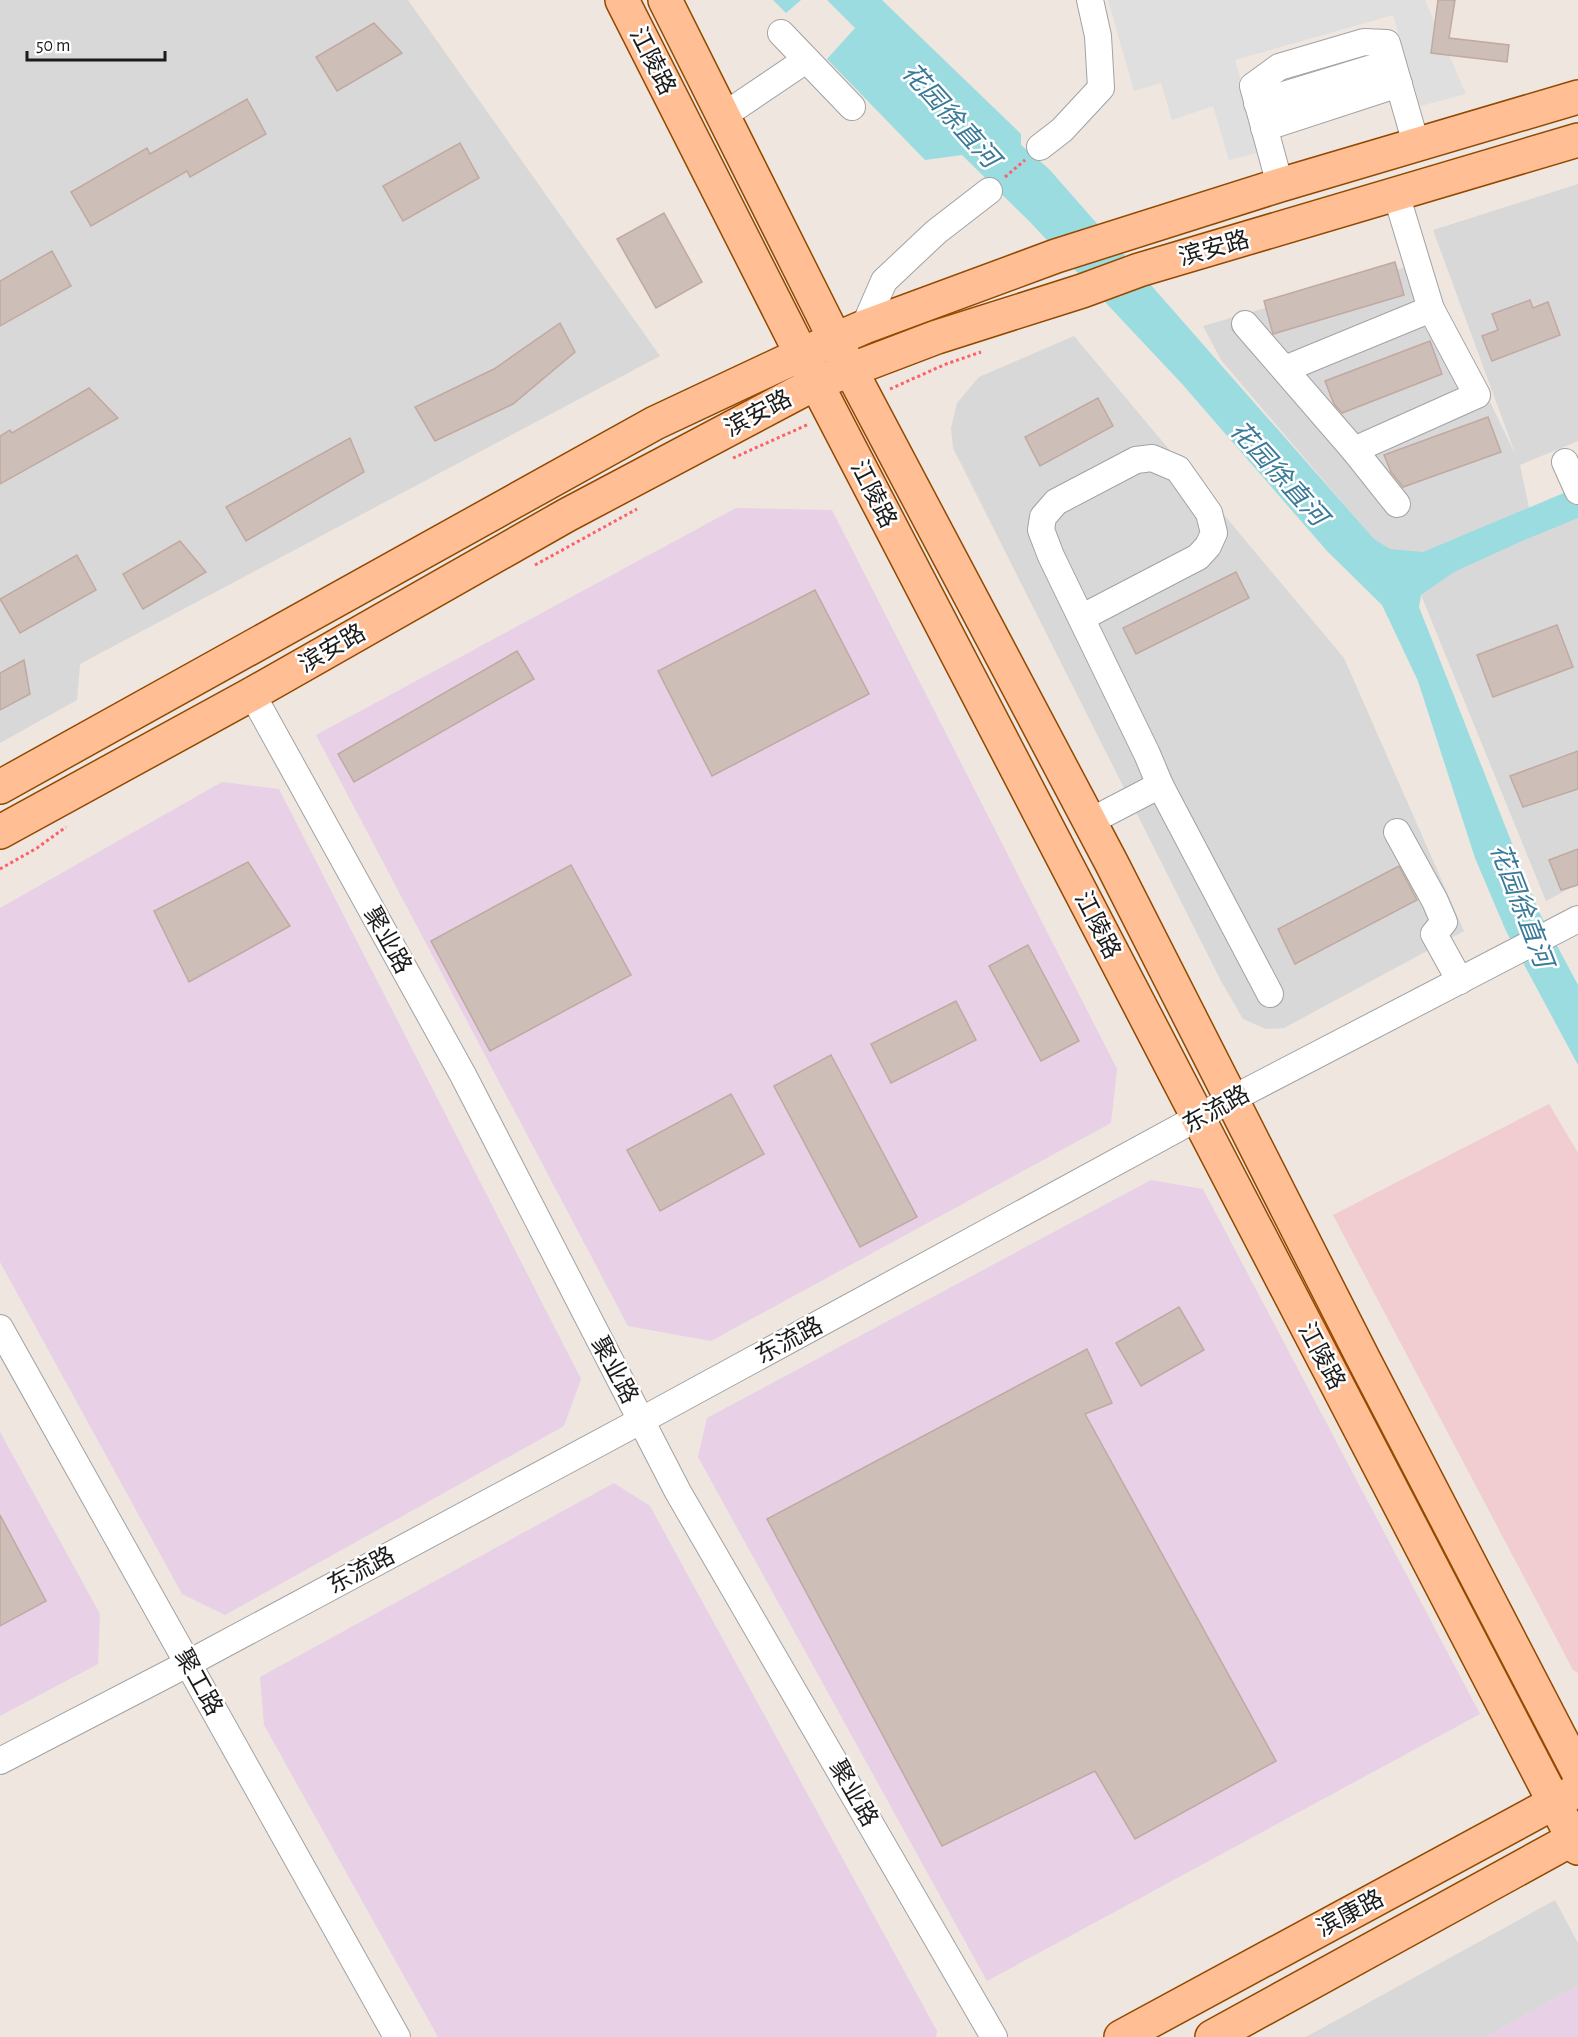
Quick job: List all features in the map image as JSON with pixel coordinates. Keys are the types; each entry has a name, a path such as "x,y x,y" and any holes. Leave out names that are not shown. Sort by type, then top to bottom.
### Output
{"main road":[{"name":"江陵路","path":"622,0 816,383 1198,1119 1566,1796 1576,1841"},
{"name":"江陵路","path":"664,0 723,116 850,333 850,369 1089,822 1230,1100 1578,1772"},
{"name":"滨安路","path":"0,787 655,423 850,333 1056,255 1280,185 1578,97"},
{"name":"滨安路","path":"0,832 252,694 567,515 816,383 937,337 1082,291 1139,270 1578,140"},
{"name":"滨康路","path":"1121,2037 1566,1796"},
{"name":"滨康路","path":"1212,2037 1576,1841"}],"street":[{"path":"1040,147 1062,129 1101,88 1098,36 1090,0"},
{"path":"781,33 852,108"},
{"path":"1280,185 1253,86 1280,67 1364,42 1387,43 1416,144"},
{"path":"723,116 806,60"},
{"path":"1264,128 1396,73"},
{"path":"850,333 884,281 936,232 989,190"},
{"path":"1354,450 1477,395 1431,309 1396,194"},
{"path":"1285,369 1431,309"},
{"path":"1245,324 1354,450 1397,504"},
{"path":"1081,618 1198,557 1208,546 1214,533 1209,513 1178,470 1152,458 1136,460 1056,502 1043,517 1041,531 1081,618 1147,754 1160,785 1270,994"},
{"path":"1565,462 1578,492"},
{"name":"聚业路","path":"252,694 463,1075 678,1492 994,2037"},
{"path":"1089,822 1160,785"},
{"path":"1397,832 1444,922 1434,934 1460,981"},
{"name":"东流路","path":"0,1761 189,1663 642,1420 1230,1100 1578,919"},
{"name":"聚工路","path":"0,1328 397,2037"}],"path":[{"path":"989,190 1040,147"},
{"path":"866,399 946,364 990,348"},
{"path":"726,461 832,414"},
{"path":"531,567 644,505"},
{"path":"0,868 37,848 74,821"}],"shaded area":[{"path":"0,0 408,0 660,356 80,664 77,700 0,743"},
{"path":"1108,0 1425,0 1466,94 1420,106 1393,15 1235,60 1261,152 1229,160 1213,106 1172,120 1161,83 1134,91"},
{"path":"1578,184 1578,441 1520,465 1531,517 1578,497 1578,884 1546,901 1421,595 1221,360 1203,326 1423,262 1516,456 1433,230"},
{"path":"1074,336 1344,658 1464,931 1284,1028 1266,1029 1243,1019 1221,981 953,448 951,428 957,403 979,377"},
{"path":"736,508 832,510 1117,1069 1111,1123 711,1341 628,1326 316,735"},
{"path":"222,782 279,789 581,1379 564,1426 225,1615 182,1594 0,1262 0,908"},
{"path":"1549,1104 1578,1153 1578,1673 1573,1670 1333,1215"},
{"path":"1151,1180 1203,1189 1480,1714 987,1981 698,1457 707,1418"},
{"path":"0,1432 100,1614 98,1664 0,1716"},
{"path":"614,1483 650,1506 937,2031 936,2037 438,2037 264,1725 260,1677"},
{"path":"1555,1900 1578,1943 1578,1986 1485,2037 1306,2037"},
{"path":"1578,1986 1578,2037 1485,2037"}],"water":[{"path":"773,0 801,0 786,13"},
{"name":"花园徐直河","path":"827,0 882,0 1021,134 1021,145 1049,169 1374,539 1390,549 1423,552 1578,487 1578,518 1454,572 1421,595 1419,607 1539,912 1578,985 1578,1065 1506,931 1475,858 1418,681 1382,605 1327,551 1183,385 1030,222 962,155 925,160 827,59 855,28"}],"building":[{"path":"1438,0 1455,0 1449,38 1509,45 1507,62 1431,53"},
{"path":"374,23 402,53 337,91 316,57"},
{"path":"247,99 266,134 190,177 187,171 91,226 71,192 147,148 150,154"},
{"path":"460,143 479,178 403,221 383,186"},
{"path":"664,213 702,282 656,308 617,239"},
{"path":"52,251 71,286 0,326 0,281"},
{"path":"1395,262 1404,295 1273,334 1264,301"},
{"path":"1530,300 1533,308 1548,302 1560,335 1492,361 1482,336 1498,330 1492,314"},
{"path":"560,323 575,352 513,404 435,441 415,407 494,369"},
{"path":"1430,341 1442,374 1342,413 1334,404 1325,381"},
{"path":"89,388 118,418 0,484 0,436 10,430 12,433"},
{"path":"1098,398 1113,426 1040,466 1025,437"},
{"path":"1488,417 1501,452 1403,487 1391,472 1384,455"},
{"path":"350,438 364,472 246,541 226,507"},
{"path":"180,541 206,572 143,609 123,574"},
{"path":"77,555 96,590 20,633 0,599"},
{"path":"1236,572 1249,598 1136,654 1123,628"},
{"path":"815,590 869,694 712,776 658,671"},
{"path":"1557,625 1573,667 1493,697 1477,655"},
{"path":"517,651 534,679 354,782 338,754"},
{"path":"24,660 30,694 0,710 0,673"},
{"path":"1578,751 1578,789 1523,807 1510,776"},
{"path":"1578,849 1578,885 1561,890 1549,860"},
{"path":"248,862 290,926 189,982 154,911"},
{"path":"571,865 631,975 490,1051 431,941"},
{"path":"1399,866 1417,900 1295,964 1278,929"},
{"path":"1028,945 1079,1041 1041,1061 989,966"},
{"path":"956,1001 976,1040 891,1083 871,1044"},
{"path":"831,1055 917,1217 860,1247 774,1086"},
{"path":"731,1094 764,1154 660,1211 627,1150"},
{"path":"1179,1307 1204,1350 1141,1386 1116,1343"},
{"path":"1087,1349 1112,1403 1085,1414 1276,1761 1135,1839 1095,1771 942,1846 767,1519"},
{"path":"0,1515 46,1601 0,1626"}]}
